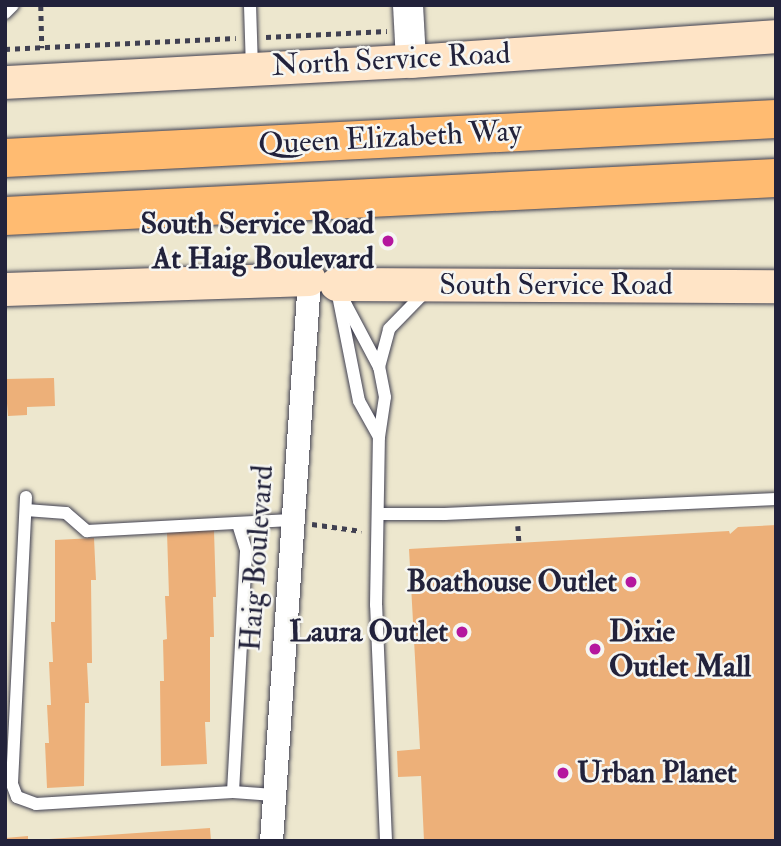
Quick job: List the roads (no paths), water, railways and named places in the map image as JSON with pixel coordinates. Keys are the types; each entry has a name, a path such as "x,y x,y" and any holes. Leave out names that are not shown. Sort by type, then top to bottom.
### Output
{"highway":[{"name":"Queen Elizabeth Way","path":"5,158 776,119"},
{"name":"Queen Elizabeth Way","path":"5,216 776,178"}],"main road":[{"name":"North Service Road","path":"5,82 411,61 776,36"},
{"name":"South Service Road","path":"5,289 322,282 430,286 548,283 776,286"}],"street":[{"path":"408,5 411,61"},
{"name":"Haig Boulevard","path":"271,841 290,520 322,282"}],"lane":[{"path":"5,13 13,5"},
{"path":"250,5 252,68"},
{"path":"322,282 379,367 385,397 379,437 376,605 386,841"},
{"path":"322,282 359,401 379,437"},
{"path":"379,367 389,329 430,286"},
{"path":"378,514 445,514 776,499"},
{"path":"274,795 233,792 36,804 17,797 12,784 26,503 66,513 87,531 290,520"},
{"path":"233,792 246,550 238,523"}],"place":[{"name":"South Service Road At Haig Boulevard","path":"388,241"},
{"name":"Boathouse Outlet","path":"631,582"},
{"name":"Laura Outlet","path":"462,632"},
{"name":"Dixie Outlet Mall","path":"595,649"},
{"name":"Urban Planet","path":"563,773"}]}
